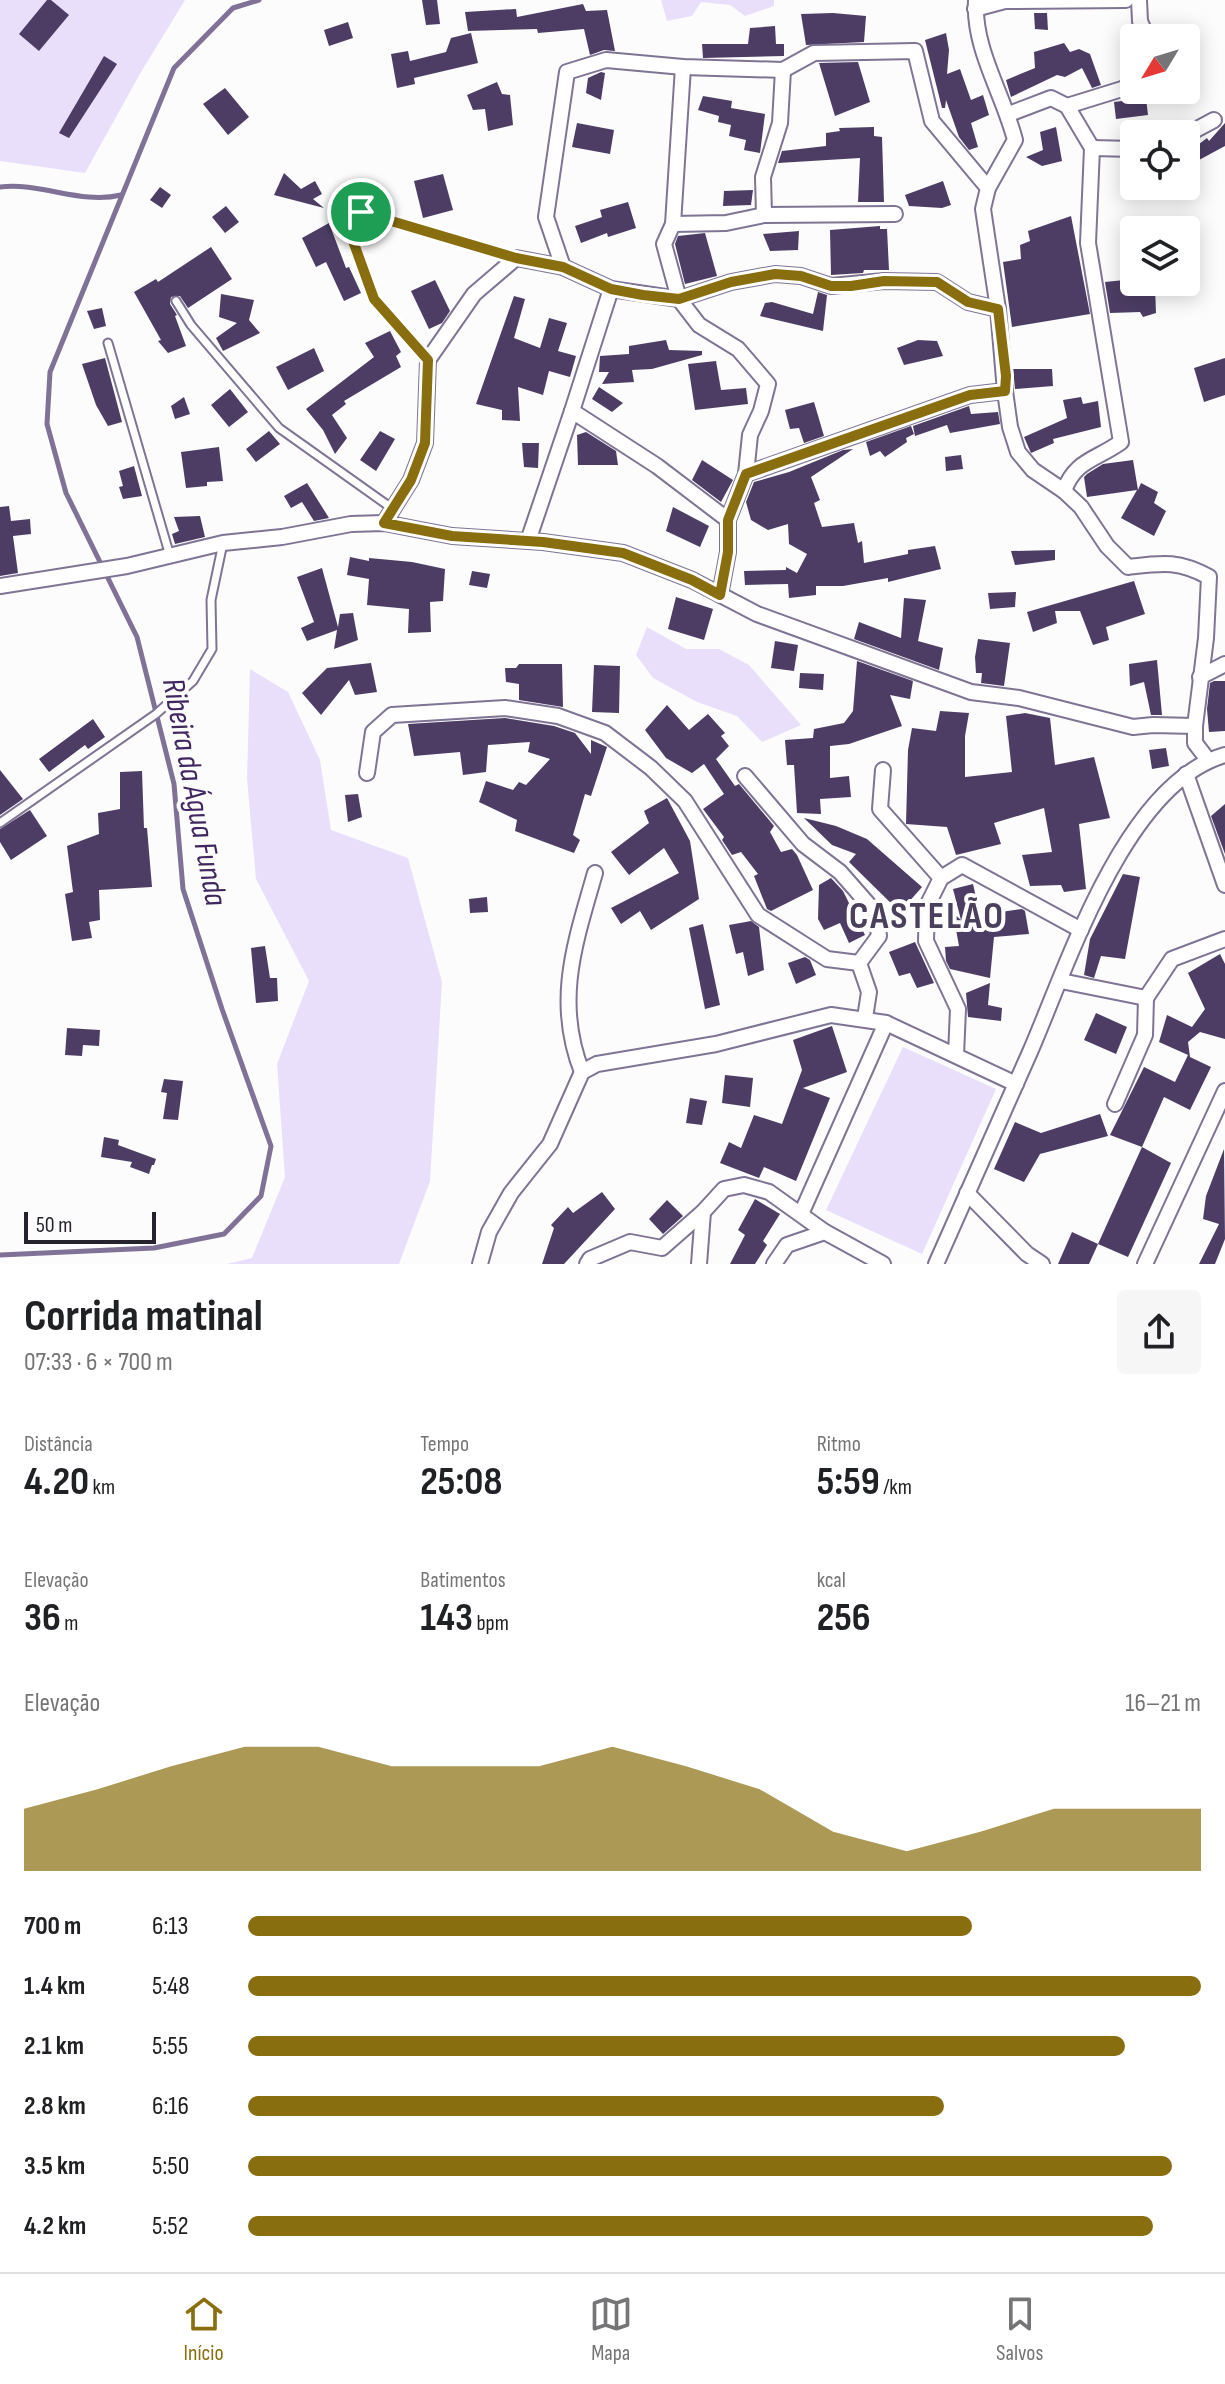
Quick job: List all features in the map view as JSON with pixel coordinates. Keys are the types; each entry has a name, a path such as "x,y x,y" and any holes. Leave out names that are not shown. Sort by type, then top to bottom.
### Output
{"street":[{"path":"1126,0 975,4 981,47 1009,114 1015,140 988,188 983,209 998,309 1010,427 1018,452 1033,470 1081,507 1107,546 1128,567 1177,564 1209,577 1225,576"},
{"path":"1139,0 1141,24"},
{"path":"563,267 546,217 567,72 606,60 683,67 783,70 814,53 915,51 932,121 988,188"},
{"path":"683,67 673,224 664,244 679,299 699,325 738,349 768,384 750,435 746,474 728,520 728,552 720,595"},
{"path":"764,215 763,177 780,123 783,70"},
{"path":"1067,106 1120,90"},
{"path":"1009,114 1051,98 1067,106 1092,148 1088,243 1121,442 1079,464 1064,491"},
{"path":"1200,128 1214,120"},
{"path":"1092,148 1120,149"},
{"path":"673,224 726,223 764,215 895,214"},
{"path":"384,523 411,480 425,443 428,360 474,294 516,258 563,267 611,289 679,299 731,282 775,274 801,276 831,286 884,281 937,282 968,302 998,309"},
{"path":"528,541 611,289"},
{"path":"746,474 970,395 1005,391"},
{"path":"572,411 657,466 728,520"},
{"path":"0,586 127,566 223,543 282,537 351,524 384,523 452,536 528,541 623,553 692,580 757,614 971,692 1019,698 1133,727 1195,726"},
{"path":"1208,760 1195,743 1195,726 1206,638 1209,577"},
{"path":"1200,677 1225,664"},
{"path":"367,773 373,732 392,715 505,708 558,716 605,733 651,768 685,801 758,915 827,959 859,963"},
{"path":"936,1264 1061,981 1085,918 1138,826 1167,790 1208,760 1225,755"},
{"path":"883,770 880,809 941,878"},
{"path":"1186,774 1220,855 1225,885"},
{"path":"745,776 803,844 840,872 876,913 879,936 859,963"},
{"path":"956,1055 958,1009 926,941 927,906 941,878 962,865 1081,930"},
{"path":"582,1072 572,1046 567,1005 572,955 595,873"},
{"path":"1115,1104 1145,1035 1146,998 1172,959 1225,939"},
{"path":"859,963 869,992 865,1018"},
{"path":"1061,981 1146,998"},
{"path":"480,1264 489,1232 511,1193 550,1144 582,1072 597,1064 716,1044 831,1015 886,1023 1016,1084"},
{"path":"801,1214 886,1023"},
{"path":"1145,1264 1225,1091"},
{"path":"587,1264 590,1259 630,1242 662,1248 724,1189 744,1185 769,1192 825,1232 883,1264"},
{"path":"967,1193 1027,1254 1042,1264"},
{"path":"699,1264 703,1212"},
{"path":"774,1264 787,1245 825,1232"}],"lane":[{"path":"428,360 374,299 344,216 361,212 516,258"},
{"path":"176,301 191,325 279,428 393,509"},
{"path":"108,343 170,556"},
{"path":"0,823 156,714 193,681 212,649 211,600 223,543"}],"shaded area":[{"path":"0,0 185,0 85,173 0,161"},
{"path":"661,0 774,0 774,6 745,16 730,5 701,2 692,16 667,21"},
{"path":"647,627 686,649 719,649 749,665 801,725 762,742 737,716 697,702 653,678 636,655"},
{"path":"250,669 288,692 320,760 331,830 408,858 442,982 430,1181 399,1264 227,1264 252,1258 285,1177 277,1064 309,981 256,879 247,779"},
{"path":"903,1047 996,1089 922,1254 826,1210"}],"building":[{"path":"47,0 69,15 39,51 19,34"},
{"path":"422,0 437,0 440,24 426,25"},
{"path":"583,4 586,11 607,10 615,51 604,50 590,55 584,29 538,33 537,29 468,31 465,12 516,9 517,17"},
{"path":"1034,13 1047,13 1048,30 1035,29"},
{"path":"801,14 866,16 864,42 806,45"},
{"path":"348,22 353,38 329,46 324,30"},
{"path":"775,26 776,44 784,44 784,56 703,58 702,44 748,44 750,28"},
{"path":"471,33 478,63 414,78 415,84 397,88 391,54 408,51 410,61 446,52 451,38"},
{"path":"946,33 949,50 947,74 960,69 971,100 983,95 989,115 971,123 978,147 969,150 959,137 946,100 945,108 942,108 925,40"},
{"path":"1064,43 1070,52 1079,49 1090,54 1101,85 1092,88 1082,68 1065,77 1057,75 1011,97 1006,80 1035,68 1034,52"},
{"path":"104,56 117,64 69,138 59,133"},
{"path":"858,62 870,102 835,116 819,63"},
{"path":"605,73 601,100 586,93 588,78"},
{"path":"497,82 502,94 510,95 513,125 488,131 485,109 473,110 467,95"},
{"path":"225,88 249,117 228,135 203,104"},
{"path":"703,96 732,101 731,108 765,114 760,153 744,150 746,140 729,136 731,125 718,122 719,116 698,110"},
{"path":"1114,102 1147,104 1148,115 1116,119"},
{"path":"577,123 614,130 610,154 572,147"},
{"path":"1225,123 1225,146 1200,159 1200,143 1207,138 1209,141"},
{"path":"874,127 874,136 882,137 884,202 858,202 860,158 778,163 782,151 826,146 826,133 840,131 839,128"},
{"path":"1056,127 1062,161 1042,166 1026,157 1043,150 1040,132"},
{"path":"284,173 301,189 315,181 322,194 313,199 324,208 274,195"},
{"path":"443,174 453,210 423,218 414,181"},
{"path":"943,181 951,205 942,208 909,206 905,195"},
{"path":"160,187 171,195 162,208 150,200"},
{"path":"753,190 751,205 723,206 724,191"},
{"path":"628,202 636,228 608,237 607,233 581,243 575,226 602,217 600,210"},
{"path":"226,206 239,222 225,233 212,217"},
{"path":"1071,216 1090,314 1012,327 1003,262 1021,259 1020,245 1030,241 1028,231"},
{"path":"329,223 346,268 349,267 361,293 344,301 326,262 316,267 302,238"},
{"path":"880,226 880,229 887,229 889,270 831,275 830,230"},
{"path":"799,231 798,250 770,251 763,234"},
{"path":"705,233 717,276 685,284 675,244 678,236"},
{"path":"211,247 232,279 188,308 180,296 171,297 170,304 177,315 186,346 168,353 158,341 161,340 134,292 156,279 158,282"},
{"path":"435,280 450,311 442,323 429,329 411,291"},
{"path":"1120,280 1120,296 1155,296 1156,313 1143,317 1140,312 1110,313 1105,282"},
{"path":"818,292 827,295 823,331 760,316 765,303 772,302 813,314"},
{"path":"221,294 254,300 249,320 260,333 223,351 216,338 237,323 219,317"},
{"path":"514,296 525,299 514,338 540,348 549,318 567,323 558,351 576,356 570,377 549,371 543,395 518,387 520,421 502,420 502,410 476,404"},
{"path":"102,308 106,326 94,329 87,311"},
{"path":"390,331 401,352 396,356 401,367 344,401 346,404 332,415 347,438 335,454 323,430 306,409 374,357 365,343"},
{"path":"666,340 669,350 702,351 702,355 652,369 632,370 634,382 602,384 609,372 599,372 600,356 629,354 629,346"},
{"path":"918,340 937,341 943,356 904,365 897,348"},
{"path":"314,348 324,371 288,390 276,367"},
{"path":"105,358 122,422 108,426 96,405 82,364"},
{"path":"1225,358 1225,395 1204,402 1194,368"},
{"path":"716,361 721,390 746,388 748,404 695,410 688,364"},
{"path":"1013,369 1052,369 1053,386 1015,389"},
{"path":"599,387 623,403 612,412 592,399"},
{"path":"230,389 248,412 229,427 211,405"},
{"path":"184,397 190,414 175,419 171,406"},
{"path":"1081,397 1083,404 1098,401 1101,427 1053,439 1054,443 1031,453 1024,437 1067,418 1063,400"},
{"path":"814,402 824,436 804,443 799,428 790,429 785,410"},
{"path":"969,406 971,414 998,412 1000,424 950,433 947,425 915,436 913,426"},
{"path":"911,426 914,434 906,438 907,442 885,457 880,451 870,456 866,442"},
{"path":"269,431 280,444 256,462 246,449"},
{"path":"380,431 395,439 376,471 360,460"},
{"path":"586,432 616,451 618,465 578,465 577,435"},
{"path":"522,443 539,443 538,468 524,467"},
{"path":"219,447 223,481 186,488 181,452"},
{"path":"853,449 811,477 820,500 814,503 822,527 854,523 858,543 862,541 864,563 935,546 941,569 888,582 888,578 843,586 816,586 816,595 789,598 788,584 745,585 744,571 786,570 786,567 797,573 807,554 789,544 788,524 768,530 751,520 746,502 754,482"},
{"path":"961,455 963,469 946,471 945,457"},
{"path":"702,460 733,480 721,502 692,480"},
{"path":"1133,460 1138,490 1141,483 1158,492 1154,503 1166,511 1154,536 1121,518 1137,490 1087,497 1084,477 1087,474 1103,464"},
{"path":"134,466 142,496 123,499 119,471"},
{"path":"307,483 329,518 314,521 302,502 291,508 284,496"},
{"path":"9,506 11,521 30,519 31,534 13,536 18,573 0,576 0,507"},
{"path":"673,507 709,526 700,547 666,531"},
{"path":"200,516 205,537 175,544 172,534 179,531 174,517"},
{"path":"1055,550 1055,560 1015,565 1011,551"},
{"path":"350,557 369,561 369,558 412,562 445,569 443,601 430,602 431,632 408,633 409,609 367,605 369,579 347,575"},
{"path":"322,568 338,627 340,614 353,613 358,640 334,649 337,630 307,641 301,628 314,622 297,577"},
{"path":"472,571 490,574 487,588 469,585"},
{"path":"1134,581 1145,614 1106,627 1109,640 1093,645 1080,611 1055,611 1057,623 1033,632 1027,612"},
{"path":"1016,592 1015,607 990,609 988,593"},
{"path":"676,597 713,609 704,640 668,629"},
{"path":"904,598 926,600 918,641 943,648 939,670 854,639 859,622 901,638"},
{"path":"978,639 1010,643 1004,686 981,683 982,673 976,673"},
{"path":"775,641 798,645 794,671 771,668"},
{"path":"1157,660 1162,715 1151,715 1144,682 1130,686 1129,664"},
{"path":"857,661 913,681 910,699 890,695 902,726 849,744 830,746 830,778 849,776 851,797 820,799 821,814 797,813 794,765 787,765 785,740 813,738 814,729 844,723 853,711"},
{"path":"371,663 377,692 355,695 349,680 321,715 302,693 327,668"},
{"path":"519,664 562,664 563,707 519,700 519,684 506,682 505,668 516,668"},
{"path":"594,665 620,666 619,713 592,712"},
{"path":"800,673 824,674 823,690 799,688"},
{"path":"1225,681 1225,731 1209,732 1207,709 1210,683"},
{"path":"667,705 689,730 708,714 725,733 721,736 729,746 716,759 735,786 739,784 774,826 770,832 781,852 792,849 797,855 813,890 771,911 767,909 754,876 758,874 741,852 732,855 722,840 724,837 703,809 724,794 704,764 692,773 666,758 645,730"},
{"path":"940,711 969,713 965,736 965,777 1012,772 1006,716 1025,713 1050,718 1055,765 1094,757 1110,818 1079,824 1086,889 1064,892 1061,885 1030,886 1022,855 1052,852 1044,808 994,823 1001,844 956,855 947,827 906,824 908,750 912,728 936,731"},
{"path":"505,718 554,726 575,733 591,754 591,740 607,747 591,796 585,794 573,835 580,840 574,853 515,831 517,820 479,802 486,781 513,790 519,782 526,785 550,759 528,752 530,742 488,745 486,772 463,775 460,752 414,756 408,724"},
{"path":"93,719 105,737 88,749 85,745 49,772 39,759"},
{"path":"1166,748 1169,766 1152,769 1149,750"},
{"path":"0,770 23,799 0,815"},
{"path":"142,771 144,828 147,828 152,887 99,890 100,920 89,922 92,938 72,941 65,894 73,892 67,846 99,834 98,813 120,809 120,772"},
{"path":"358,794 362,817 348,822 345,795"},
{"path":"667,798 690,841 699,899 651,930 640,911 621,924 611,908 679,873 664,848 629,875 611,852 649,823 644,811"},
{"path":"1225,804 1225,854 1211,816"},
{"path":"30,810 47,836 11,860 0,842 0,829"},
{"path":"804,818 836,826 867,839 922,887 900,912 849,862 856,854 832,845"},
{"path":"1123,874 1140,877 1125,959 1101,956 1094,978 1084,975 1090,939"},
{"path":"831,878 843,891 865,935 849,943 840,923 824,930 818,919 819,885"},
{"path":"973,884 980,915 1025,911 1029,934 994,937 990,978 950,969 946,961 945,947 959,946 953,913 961,920 953,889"},
{"path":"487,897 488,912 470,913 469,899"},
{"path":"751,921 759,927 764,970 748,976 743,952 736,954 729,925"},
{"path":"703,924 720,1005 705,1009 689,928"},
{"path":"915,942 934,983 917,988 910,973 899,976 889,952"},
{"path":"265,946 270,978 277,978 278,1001 256,1003 251,948"},
{"path":"1220,954 1225,964 1225,1039 1200,1032 1188,1042 1190,1057 1211,1067 1190,1110 1164,1097 1142,1147 1110,1135 1144,1067 1175,1082 1188,1055 1159,1042 1167,1015 1192,1027 1205,1009 1188,973"},
{"path":"805,957 810,960 816,975 796,984 788,963"},
{"path":"990,983 988,1005 1002,1008 1001,1021 968,1017 966,993"},
{"path":"1096,1013 1127,1027 1116,1054 1084,1040"},
{"path":"832,1026 847,1072 803,1088 830,1098 796,1181 764,1167 759,1178 720,1163 729,1142 741,1148 754,1115 782,1124 802,1070 793,1040"},
{"path":"67,1028 100,1030 99,1046 83,1045 82,1056 65,1055"},
{"path":"725,1075 753,1078 750,1107 722,1103"},
{"path":"164,1079 183,1081 178,1120 163,1119 167,1093 161,1092"},
{"path":"690,1098 707,1101 702,1125 686,1123"},
{"path":"1100,1114 1108,1136 1040,1154 1024,1182 994,1169 1015,1122 1041,1133"},
{"path":"104,1137 119,1140 118,1145 156,1159 149,1174 130,1167 132,1162 101,1157"},
{"path":"1142,1147 1171,1163 1128,1257 1098,1244"},
{"path":"1224,1149 1225,1239 1215,1264 1199,1264 1219,1224 1203,1219 1206,1196"},
{"path":"602,1192 615,1209 564,1264 542,1264 554,1228 551,1225 568,1207 573,1213"},
{"path":"755,1199 780,1214 763,1241 767,1245 755,1264 730,1264 745,1235 738,1230"},
{"path":"667,1200 683,1216 663,1234 649,1219"},
{"path":"1072,1232 1098,1244 1089,1264 1058,1264"}],"waterway":[{"name":"Ribeira da Água Funda","path":"0,1255 154,1248 224,1234 261,1196 271,1146 183,889 174,784 137,637 66,493 47,424 50,372 174,68 233,8 259,0"},
{"path":"0,187 15,186 91,197 121,195"}],"district":[{"name":"CASTELÃO","path":"927,916"}],"route":[{"path":"361,212 516,258 563,267 611,289 643,295 679,299 731,282 775,274 801,276 831,286 884,281 937,282 968,302 998,309 1005,391 970,395 746,474 728,520 728,552 720,595 692,580 623,553 543,542 452,536 384,523 411,480 425,443 428,360 374,299 344,216 361,212"}]}
